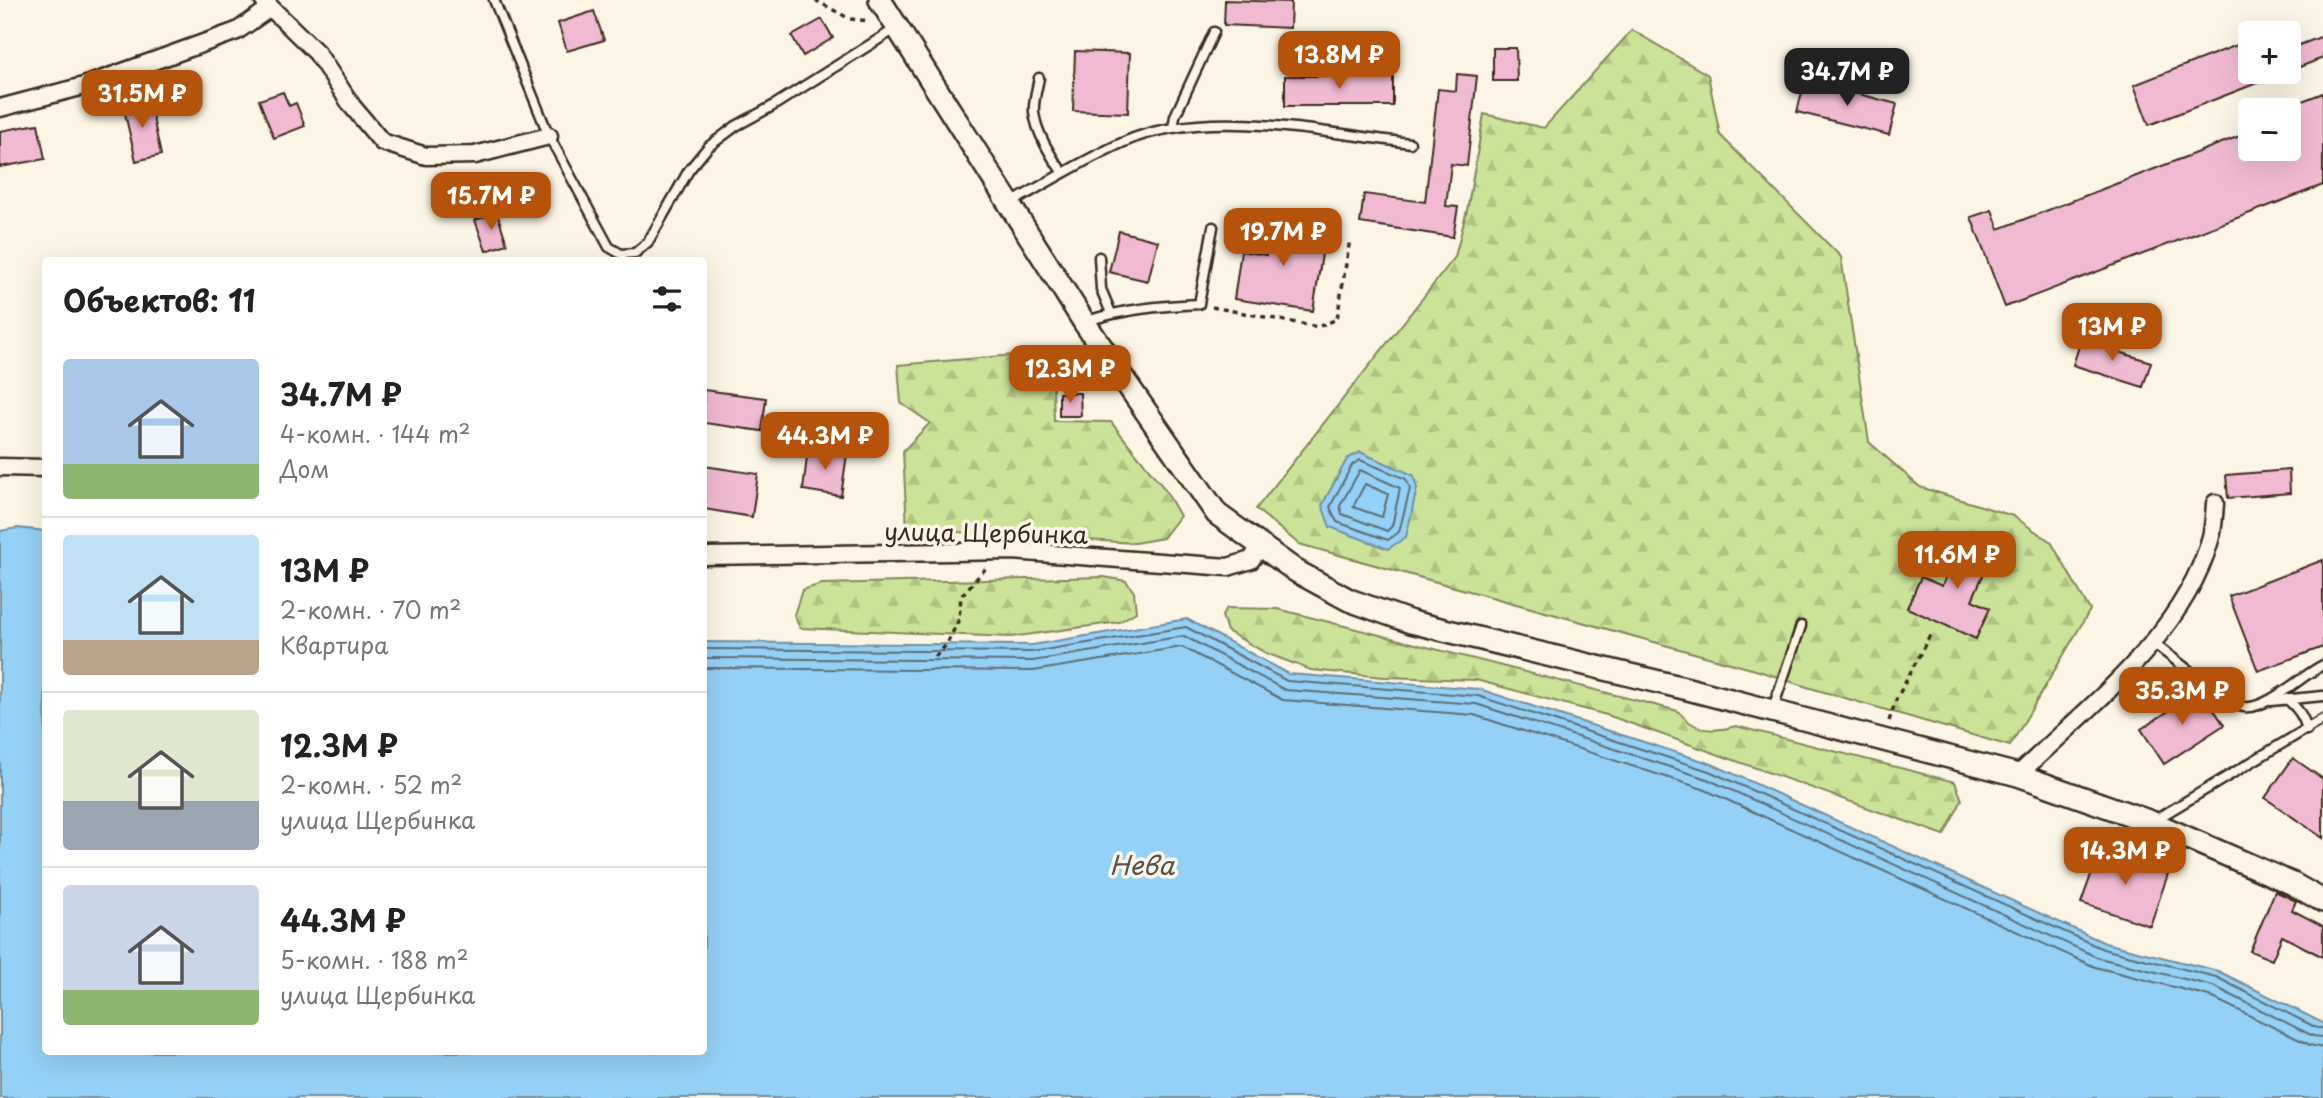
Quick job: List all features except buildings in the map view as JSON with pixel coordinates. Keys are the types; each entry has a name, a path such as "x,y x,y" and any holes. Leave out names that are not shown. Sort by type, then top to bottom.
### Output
{"street":[{"path":"880,0 1084,322 1217,514 1296,571 1349,600 1411,622 2018,775 2151,822 2292,884 2323,901"},
{"path":"0,108 84,86 237,31 267,4 317,52 352,106 382,142 426,156 475,155 549,136"},
{"path":"0,467 42,468"},
{"path":"2018,775 2153,643 2181,605 2198,573 2211,538 2215,503"},
{"name":"улица Щербинка","path":"707,556 998,551 1089,555 1228,567 1251,560 1260,547"}],"lane":[{"path":"494,0 549,136 609,247 621,254 635,253 648,242 690,170 708,147 897,25"},
{"path":"1173,128 1175,116 1214,32"},
{"path":"1039,78 1034,111 1055,162 1063,173"},
{"path":"1008,204 1126,141 1173,128 1219,122 1410,143"},
{"path":"1084,322 1111,313 1152,306 1199,304 1213,228"},
{"path":"1099,257 1101,289 1111,313"},
{"path":"1772,711 1801,626"},
{"path":"2153,643 2229,701 2243,708 2268,701 2323,665"},
{"path":"2268,701 2323,696"},
{"path":"2287,699 2305,719 2307,730"},
{"path":"2151,822 2323,719"}],"path":[{"path":"814,0 850,19 897,25"},
{"path":"1199,304 1318,327 1337,319 1350,239"},
{"path":"935,657 947,644 959,619 961,596 983,573 998,551"},
{"path":"1882,740 1896,700 1931,633"}],"green space":[{"path":"1632,30 1708,75 1720,135 1841,257 1869,442 1920,487 2013,516 2051,542 2090,610 2010,746 1759,671 1299,544 1256,509 1455,257 1468,206 1484,114 1544,128"},
{"path":"1060,351 1053,385 1054,421 1111,422 1164,488 1180,516 1163,538 1135,543 907,529 903,451 930,423 901,403 898,365"},
{"path":"1104,577 1126,581 1134,592 1136,612 1119,622 1011,637 800,628 794,615 802,590 822,584"},
{"path":"1227,608 1278,609 1678,711 1690,723 1704,729 1736,726 1955,782 1962,800 1944,835 1610,716 1476,680 1384,677 1311,670 1266,653 1227,631 1222,616"}],"water":[{"path":"1360,452 1413,475 1417,488 1406,537 1388,549 1330,527 1322,505 1347,459"},
{"name":"Нева","path":"17,528 42,531 42,1055 707,1055 707,642 1032,645 1187,619 1289,674 1479,689 1712,764 2105,943 2218,971 2323,1023 2323,1098 0,1098 0,531"}]}
